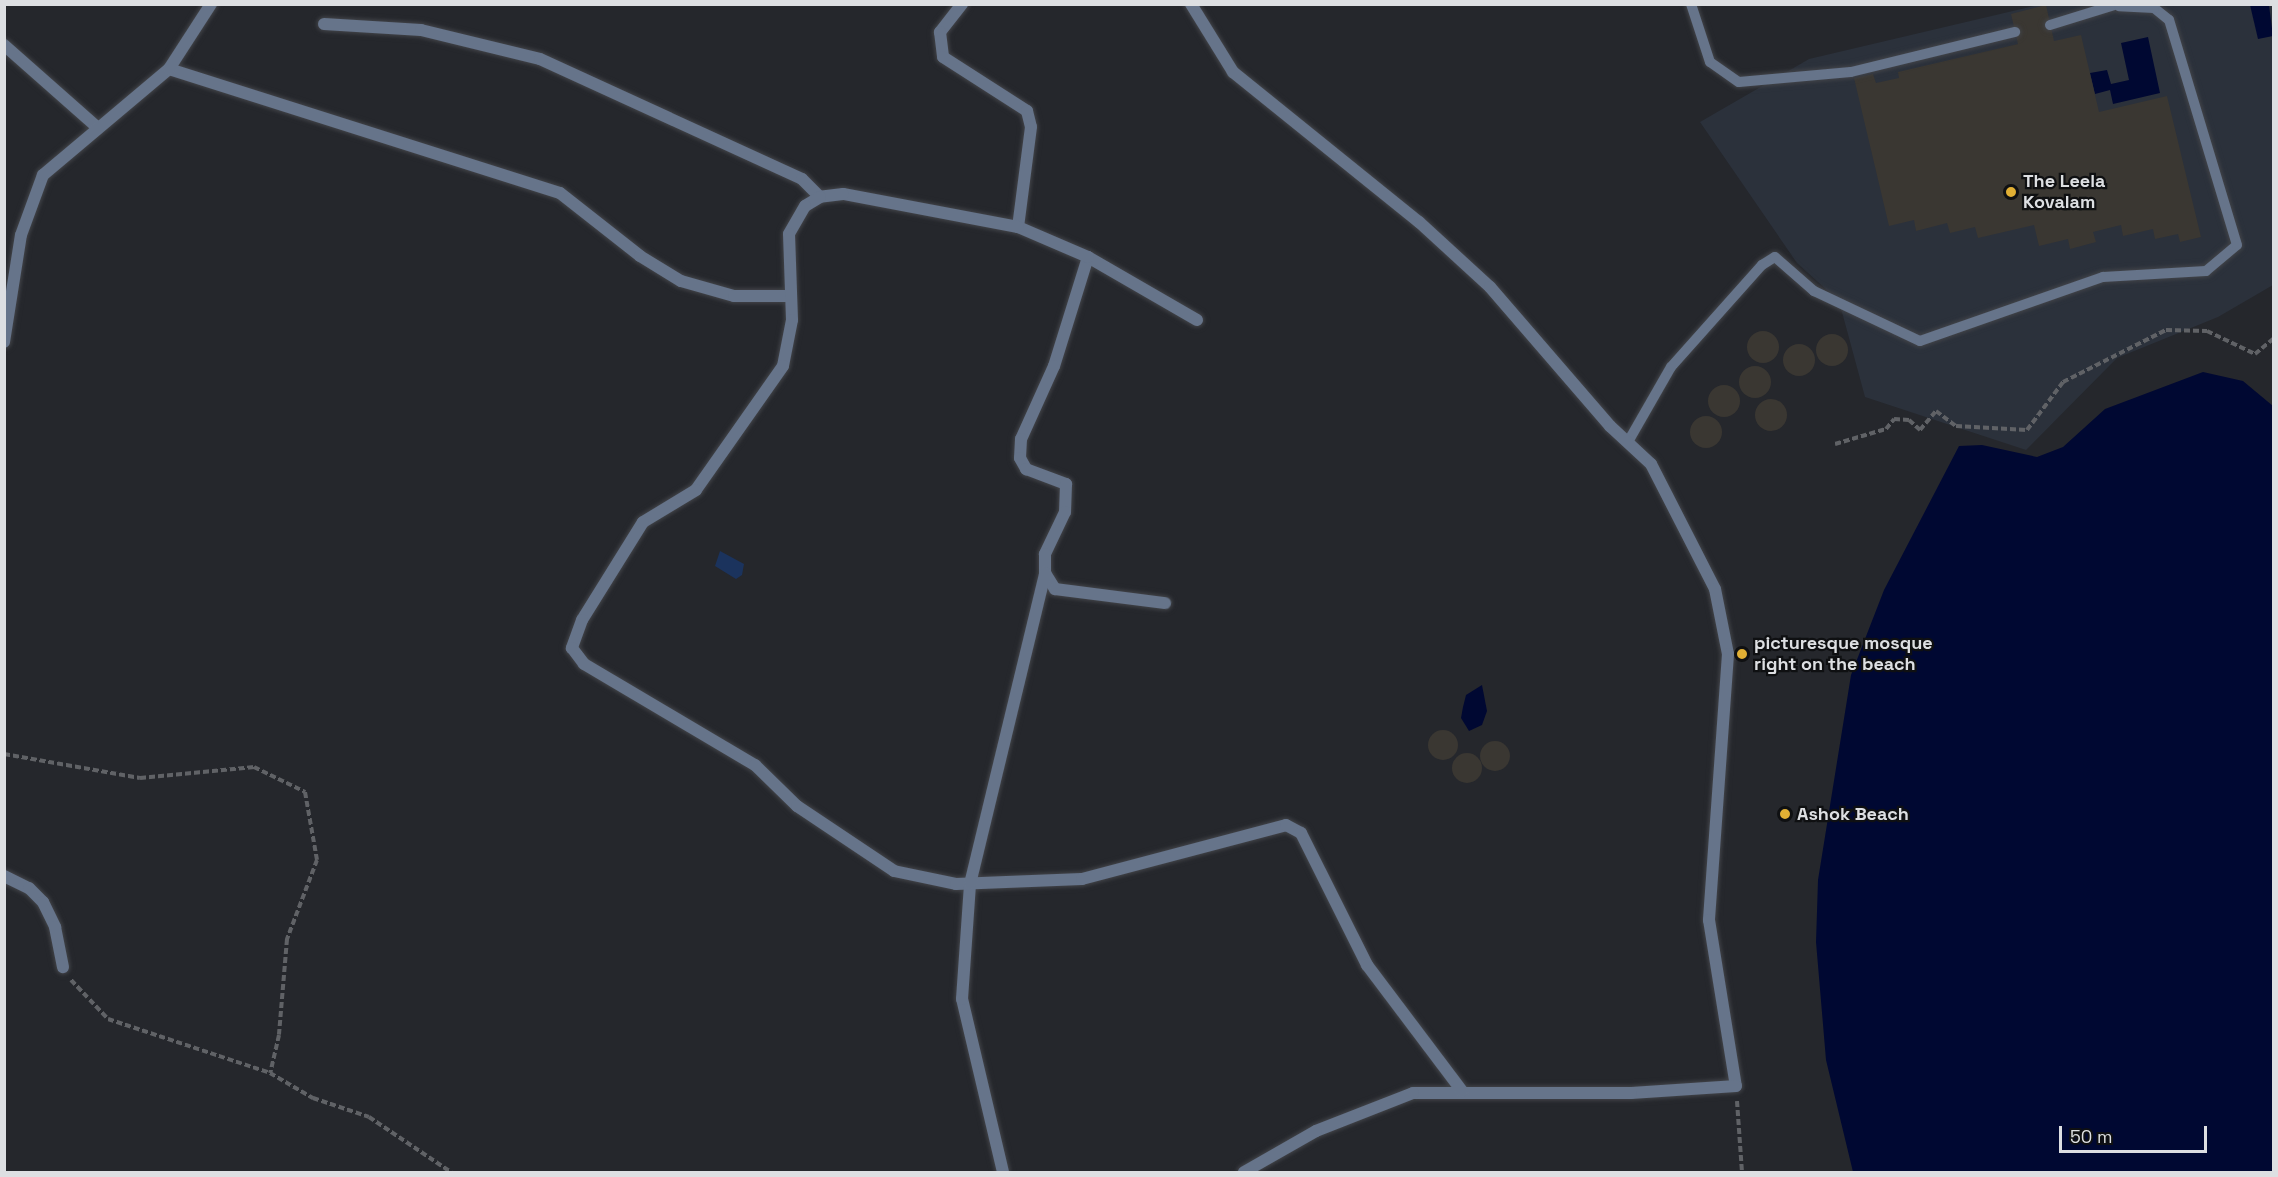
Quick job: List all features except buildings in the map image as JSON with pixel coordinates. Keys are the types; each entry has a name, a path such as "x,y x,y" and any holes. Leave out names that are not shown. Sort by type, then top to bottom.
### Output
{"street":[{"path":"4,342 21,235 43,175 169,69 211,4"},
{"path":"962,4 940,32 943,57 1027,111 1031,127 1018,227"},
{"path":"1191,4 1233,72 1419,222 1490,287 1628,442 1651,464 1715,589 1728,654 1709,920 1736,1086 1631,1093 1462,1091 1413,1093 1372,1107 1316,1131 1244,1173"},
{"path":"324,24 421,30 540,59 802,179 820,197"},
{"path":"4,45 98,128"},
{"path":"169,69 560,193 640,256 681,281 734,296 790,296"},
{"path":"802,179 805,206"},
{"path":"1197,320 1088,256 1018,227 866,197 820,197 805,206 789,234 790,343 783,366 696,490 643,522 582,620 572,648 584,664 755,765 797,806 894,871 970,884 1082,879 1286,825 1301,833 1367,965 1462,1091"},
{"path":"1002,1173 962,999 970,884 1045,573 1045,554 1065,512 1068,493 1057,477 1026,469 1019,450 1054,366 1088,256"},
{"path":"1045,573 1055,590 1165,603"},
{"path":"4,876 29,888 43,902 55,927 63,967"}],"lane":[{"path":"1690,4 1710,62 1739,82 1851,72 2015,33"},
{"path":"1628,442 1671,368 1762,265 1775,257 1814,291 1920,341 2103,277 2206,271 2237,245 2169,20 2154,8 2118,5 2050,26"}],"path":[{"path":"1835,444 1886,429 1894,419 1909,420 1920,430 1936,411 1956,426 2028,430 2063,382 2166,330 2207,331 2255,354 2274,338"},
{"path":"4,754 140,778 254,767 304,792 317,860 287,939 279,1035 270,1073"},
{"path":"63,967 108,1019 270,1073 313,1098 369,1117 451,1173"},
{"path":"1736,1086 1742,1173"}],"shaded area":[{"name":"The Leela Kovalam","path":"2038,5 2273,5 2273,285 2218,317 2117,358 2026,450 1865,397 1839,301 1797,263 1700,122 1809,59"},
{"path":"2250,5 2269,5 2273,36 2258,39"},
{"path":"2148,37 2160,93 2113,104 2110,90 2095,94 2090,73 2107,70 2111,84 2129,80 2121,43"},
{"path":"2203,372 2243,381 2273,406 2273,1172 1853,1172 1826,1060 1816,942 1818,880 1851,675 1884,590 1959,446 1982,445 2037,457 2063,447 2105,409"},
{"path":"720,551 744,564 742,575 736,579 715,566"},
{"path":"1482,685 1487,711 1482,725 1469,731 1461,718 1466,695"}],"place":[{"name":"The Leela Kovalam","path":"2011,192"},
{"name":"picturesque mosque right on the beach","path":"1742,654"},
{"name":"Ashok Beach","path":"1785,814"}]}
